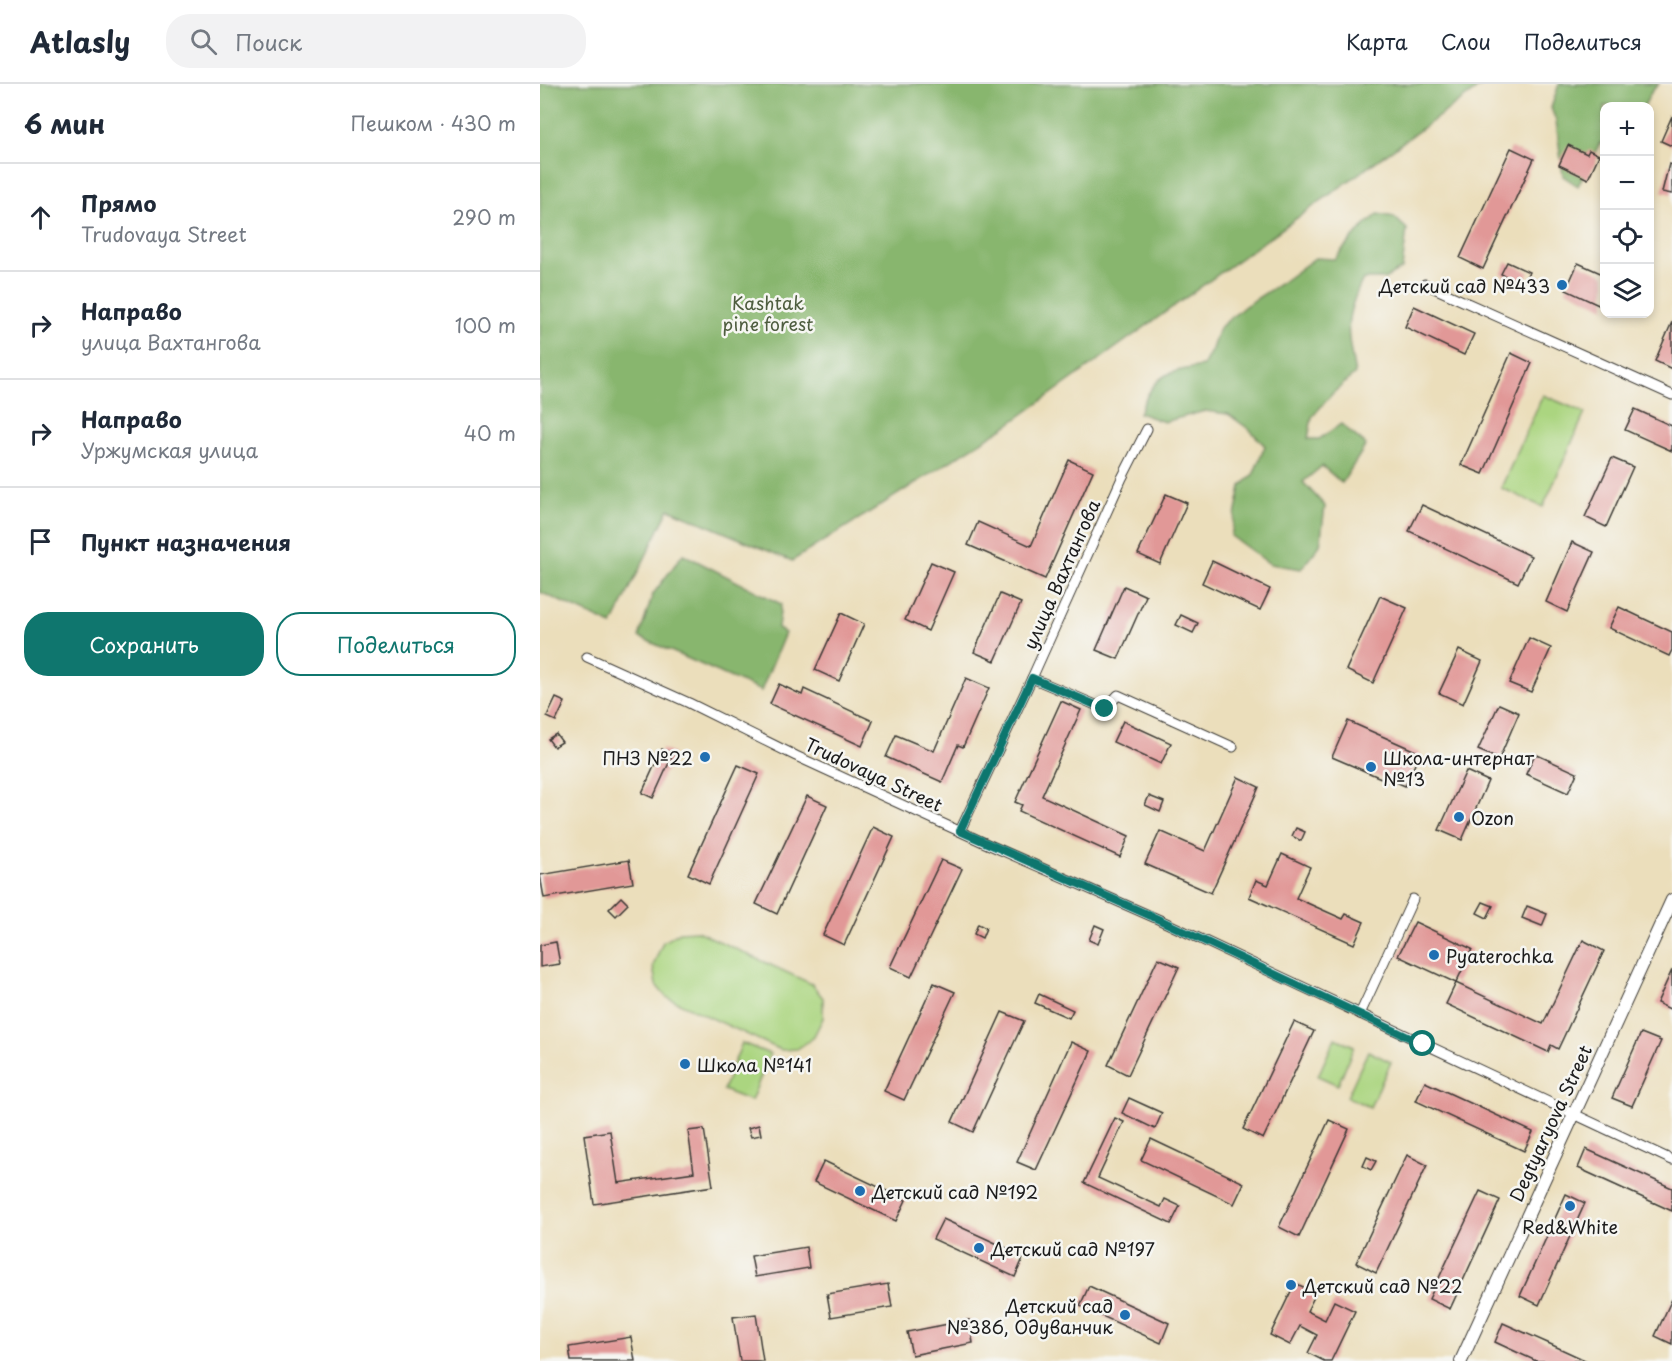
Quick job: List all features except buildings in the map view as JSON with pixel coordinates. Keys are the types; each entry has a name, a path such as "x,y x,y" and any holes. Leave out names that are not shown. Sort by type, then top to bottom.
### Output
{"street":[{"path":"1425,284 1672,395"},
{"name":"улица Вахтангова","path":"960,831 1117,488 1147,429"},
{"name":"Trudovaya Street","path":"587,657 689,703 796,756 1160,920 1672,1160"},
{"path":"1032,678 1105,709 1118,695 1233,747"},
{"path":"1360,1014 1413,899"},
{"name":"Degtyaryova Street","path":"1461,1361 1672,900"}],"green space":[{"name":"Kashtak pine forest","path":"540,84 1484,84 1008,425 792,561 669,509 612,625 540,592"},
{"path":"1559,84 1659,84 1646,102 1600,102 1600,143 1578,186 1563,176 1556,121 1551,108"},
{"path":"1378,214 1394,217 1407,229 1402,269 1384,279 1363,279 1352,305 1348,325 1355,374 1332,394 1312,417 1308,439 1319,439 1341,424 1366,445 1342,483 1322,466 1303,482 1325,506 1320,545 1301,569 1270,564 1231,536 1241,486 1253,475 1265,446 1250,430 1228,414 1205,411 1164,422 1139,413 1150,390 1162,378 1178,371 1203,366 1219,328 1245,306 1315,258 1334,259"},
{"path":"1543,395 1585,413 1543,507 1501,488"},
{"path":"683,554 781,604 778,628 785,633 761,691 639,637 653,594"},
{"path":"697,931 812,984 823,998 823,1018 813,1038 797,1049 781,1050 666,997 656,985 653,966 663,942 680,932"},
{"path":"1335,1038 1354,1046 1338,1085 1318,1076"},
{"path":"742,1043 770,1054 751,1101 723,1090"},
{"path":"1368,1051 1391,1062 1370,1107 1347,1097"}],"place":[{"name":"Детский сад №433","path":"1562,285"},
{"name":"ПНЗ №22","path":"705,757"},
{"name":"Школа-интернат №13","path":"1371,767"},
{"name":"Ozon","path":"1459,817"},
{"name":"Pyaterochka","path":"1434,955"},
{"name":"Школа №141","path":"685,1064"},
{"name":"Детский сад №192","path":"860,1191"},
{"name":"Red&White","path":"1570,1206"},
{"name":"Детский сад №197","path":"979,1248"},
{"name":"Детский сад №22","path":"1291,1285"},
{"name":"Детский сад №386, Одуванчик","path":"1125,1315"}],"route":[{"path":"1105,709 1032,678 960,831 1160,920 1423,1044"}]}
